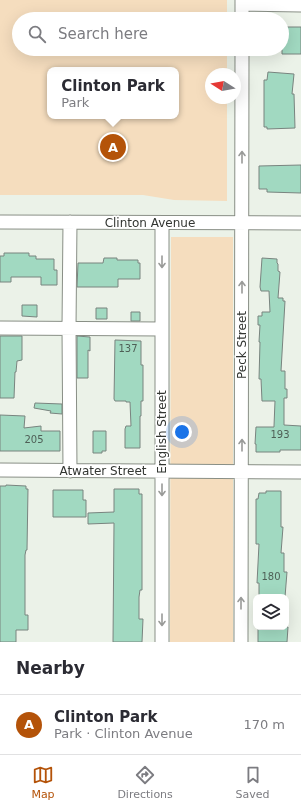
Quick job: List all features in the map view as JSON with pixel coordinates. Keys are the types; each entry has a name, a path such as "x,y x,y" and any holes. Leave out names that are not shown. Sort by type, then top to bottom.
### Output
{"street":[{"path":"242,2 301,5"},
{"name":"Peck Street","path":"241,642 242,56"},
{"name":"Clinton Avenue","path":"0,222 301,223"},
{"path":"70,222 70,471"},
{"name":"English Street","path":"162,223 162,642"},
{"path":"0,328 162,329"},
{"name":"Atwater Street","path":"0,470 301,472"}],"shaded area":[{"path":"0,0 227,0 227,12 12,12 12,56 227,56 227,68 205,68 205,104 227,104 227,201 174,200 143,195 0,195"},
{"path":"171,237 233,237 233,642 170,642"}],"building":[{"path":"289,27 301,27 301,54 289,54"},
{"path":"268,72 294,74 292,94 294,94 295,128 267,129 267,127 264,127 264,80 267,80"},
{"path":"301,165 301,193 267,192 267,189 259,189 259,166"},
{"path":"4,253 29,253 29,256 36,256 36,259 54,259 54,270 57,270 57,285 41,285 41,277 11,277 11,282 0,282 0,256 4,256"},
{"path":"104,258 117,258 117,260 138,260 138,263 140,263 140,279 118,279 118,287 77,287 78,263 103,263"},
{"path":"262,258 277,259 278,271 280,272 278,298 283,298 283,301 285,301 281,371 285,371 285,389 287,389 287,398 284,398 284,425 301,426 301,450 256,452 256,427 274,427 275,401 262,401 261,379 259,379 260,325 258,325 258,316 262,316 262,312 270,312 269,291 261,291 260,287"},
{"path":"22,305 37,305 37,317 22,316"},
{"path":"96,308 107,308 107,319 96,319"},
{"path":"131,312 140,312 140,321 131,321"},
{"path":"0,336 22,336 22,360 17,361 14,398 0,398"},
{"path":"77,336 90,337 90,351 88,350 88,378 77,378"},
{"path":"115,340 141,341 143,401 141,401 140,416 140,448 125,448 125,429 126,426 131,426 130,402 115,401 114,399"},
{"path":"35,403 62,404 62,414 50,413 51,411 34,408"},
{"path":"0,415 25,416 24,428 41,426 41,431 60,431 60,451 0,451"},
{"path":"93,431 106,431 106,451 102,451 102,453 93,453"},
{"path":"0,486 26,486 26,489 28,489 27,550 25,555 25,615 28,615 28,630 16,630 16,642 0,642"},
{"path":"114,489 139,489 139,494 142,494 142,590 140,590 139,597 139,619 143,619 142,642 113,642 114,523 88,524 88,513 114,512"},
{"path":"53,490 83,490 83,500 86,500 86,517 53,517"},
{"path":"266,491 281,491 281,527 283,527 281,553 284,553 284,572 287,572 285,594 259,594 259,583 257,583 259,544 256,544 256,499 258,499 259,493 266,493"},
{"path":"258,630 288,630 287,642 258,642"}],"place":[{"name":"Clinton Park","path":"113,147"}]}
